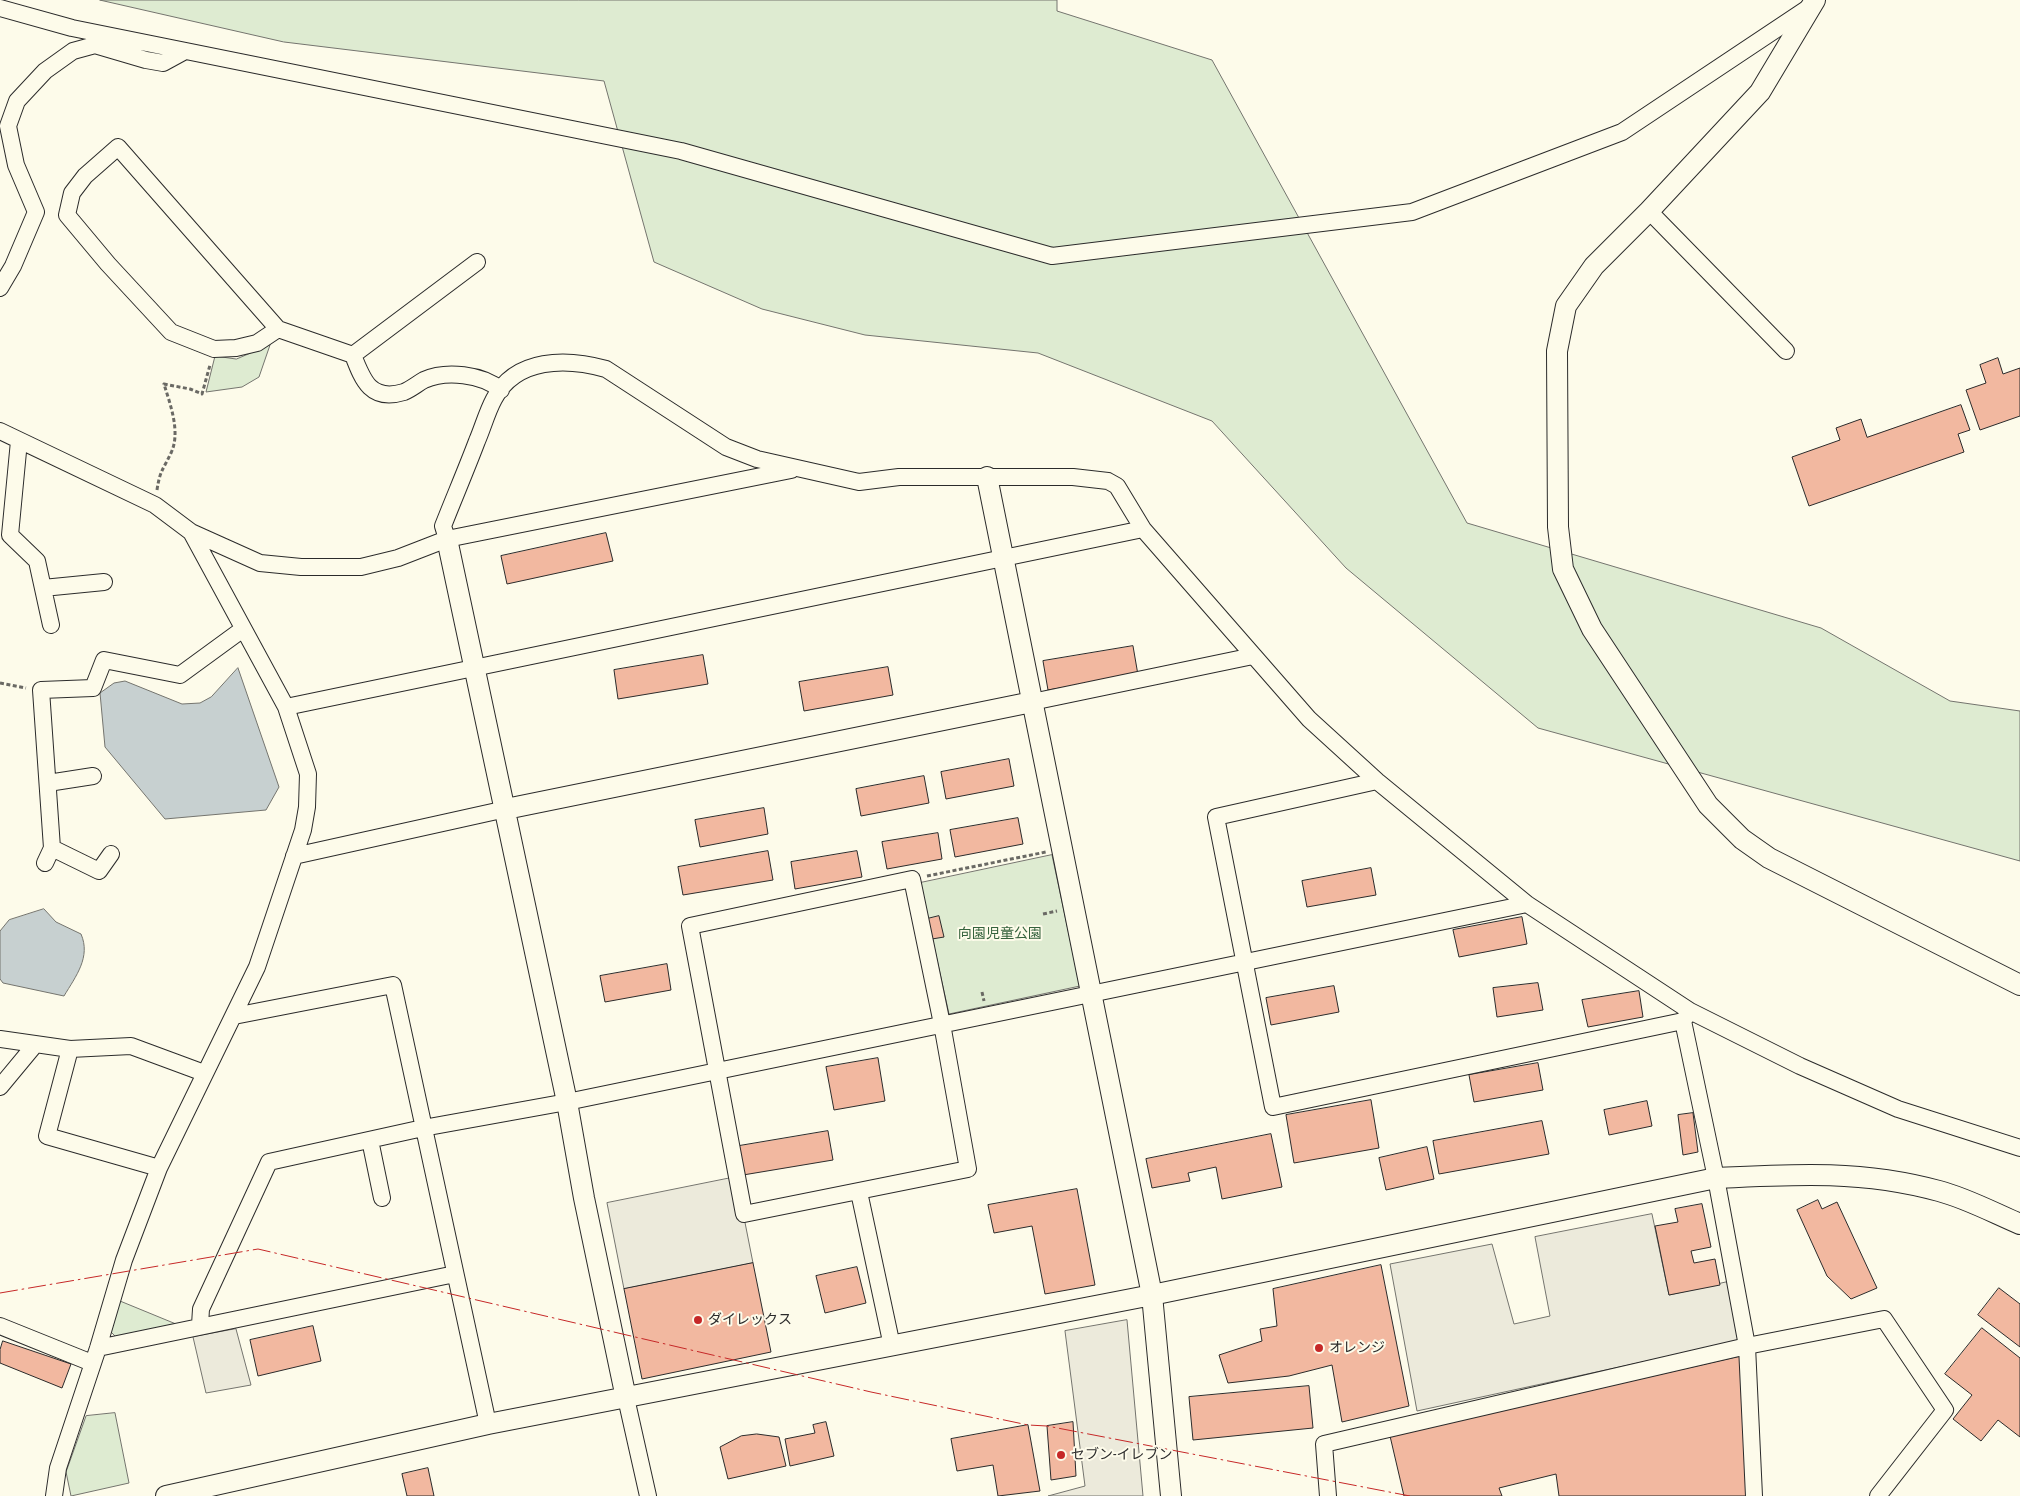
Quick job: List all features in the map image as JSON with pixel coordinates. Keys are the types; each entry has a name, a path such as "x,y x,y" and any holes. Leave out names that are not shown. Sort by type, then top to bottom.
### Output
{"street":[{"path":"0,8 72,28 681,151 1052,256 1412,212 1622,132 1814,2"},
{"path":"1814,2 1760,92 1649,211 1594,266 1566,306 1557,351 1558,527 1564,569 1592,629 1708,805 1742,838 1769,858 2020,985"},
{"path":"0,288 14,266 36,212 16,165 8,126 17,101 45,71 72,51 95,45 163,63 185,51"},
{"path":"278,329 257,343 236,348 214,349 170,332 108,264 67,215 72,192 85,176 118,147 278,329 353,355 360,373 372,390 384,395 404,391 426,380 462,375 481,379 501,390"},
{"path":"1649,211 1786,351"},
{"path":"353,355 477,262"},
{"path":"648,1496 584,1198 567,1102 506,809 443,526 495,398 518,373 531,367 556,362 587,364 606,369 726,447 757,460 859,482 899,477 1073,477 1108,481 1117,486 1143,529 1309,719 1377,781 1527,904 1686,1016 1898,1109 2020,1148"},
{"path":"0,432 155,505 191,532 260,563 301,567 361,567 398,558 447,540 799,468"},
{"path":"19,441 10,535 37,560 51,625"},
{"path":"987,477 1152,1295 1171,1496"},
{"path":"286,707 1143,529"},
{"path":"54,1496 58,1468 98,1348 124,1260 158,1168 257,967 303,830 307,807 308,774 286,707 191,532"},
{"path":"43,588 104,582"},
{"path":"45,863 52,848 41,690 93,688 104,660 180,675 243,629"},
{"path":"294,856 506,809 1252,656"},
{"path":"48,783 93,776"},
{"path":"1377,781 1216,817 1273,1107 1686,1016"},
{"path":"52,848 99,871 111,854"},
{"path":"912,879 942,1024 968,1169 744,1214 690,926 912,879"},
{"path":"200,1325 201,1309 269,1162 423,1128 567,1102 1244,960 1527,904"},
{"path":"234,1016 393,984 488,1424"},
{"path":"1686,1016 1746,1346 1754,1496"},
{"path":"0,1039 34,1046 70,1049 131,1046 204,1073"},
{"path":"0,1087 34,1046"},
{"path":"70,1049 47,1136 158,1168"},
{"path":"370,1140 382,1198"},
{"path":"166,1496 488,1424 1152,1295 1716,1178 1799,1174 1869,1176 1940,1191 2020,1224"},
{"path":"859,1192 892,1346"},
{"path":"98,1348 200,1325 455,1274"},
{"path":"1328,1496 1324,1444 1746,1346 1884,1319 1945,1410 1878,1496"},
{"path":"0,1326 92,1363"}],"path":[{"path":"155,505 160,471 172,452 174,427 164,384 190,389 202,394 214,349"},
{"path":"0,683 41,690"},
{"path":"912,879 1062,848"}],"green space":[{"path":"100,0 1057,0 1057,11 1212,60 1467,523 1821,628 1950,701 2020,711 2020,861 1538,728 1346,568 1212,421 1038,353 865,335 762,309 654,262 604,81 284,42"},
{"path":"270,345 259,377 242,387 206,392 215,356 236,359"},
{"name":"向園児童公園","path":"1052,855 1080,986 949,1014 920,883"},
{"path":"120,1301 176,1324 116,1337 109,1330"},
{"path":"115,1413 129,1483 71,1496 66,1472 86,1416"}],"shaded area":[{"path":"238,668 279,787 266,810 165,819 105,747 100,693 114,683 125,681 182,704 200,703 211,697"},
{"path":"44,909 56,922 81,934 84,942 81,966 64,996 3,983 0,979 0,931 9,920"},
{"path":"736,1177 753,1263 624,1289 607,1203"},
{"path":"1652,1214 1669,1295 1730,1281 1739,1341 1417,1411 1390,1264 1492,1244 1514,1324 1550,1316 1535,1237"},
{"path":"1127,1320 1143,1496 1048,1496 1085,1486 1065,1331"},
{"path":"236,1329 251,1385 206,1393 193,1337"}],"building":[{"path":"1998,358 2003,374 2020,368 2020,416 1980,430 1966,390 1986,383 1980,365"},
{"path":"1961,405 1970,430 1958,434 1964,452 1809,506 1792,457 1840,440 1836,428 1861,419 1867,437"},
{"path":"606,533 613,561 507,584 501,556"},
{"path":"1133,646 1138,675 1048,690 1043,661"},
{"path":"703,655 708,684 618,699 614,670"},
{"path":"888,667 893,695 804,711 799,682"},
{"path":"1009,759 1014,786 946,799 941,772"},
{"path":"924,776 929,803 861,816 856,789"},
{"path":"764,808 768,834 700,847 695,820"},
{"path":"1018,818 1023,844 955,857 950,830"},
{"path":"938,833 942,859 887,869 882,842"},
{"path":"768,851 773,880 683,895 678,867"},
{"path":"857,851 862,877 795,889 791,862"},
{"path":"1371,868 1376,895 1307,907 1302,881"},
{"path":"939,916 944,937 932,939 927,919"},
{"path":"1522,917 1527,944 1459,957 1453,930"},
{"path":"667,964 671,990 605,1002 600,976"},
{"path":"1538,983 1543,1010 1497,1017 1493,988"},
{"path":"1334,986 1339,1012 1271,1025 1266,998"},
{"path":"1639,991 1643,1017 1588,1027 1582,1000"},
{"path":"878,1058 885,1101 834,1110 826,1067"},
{"path":"1538,1063 1543,1090 1474,1102 1469,1075"},
{"path":"1371,1100 1379,1148 1294,1163 1286,1115"},
{"path":"1647,1101 1652,1126 1609,1135 1604,1110"},
{"path":"1693,1113 1698,1152 1683,1155 1678,1115"},
{"path":"1542,1121 1549,1154 1439,1174 1433,1141"},
{"path":"828,1131 833,1160 743,1175 739,1146"},
{"path":"1271,1134 1282,1187 1222,1199 1216,1167 1188,1173 1190,1181 1152,1188 1146,1159"},
{"path":"1427,1147 1434,1179 1386,1190 1379,1158"},
{"path":"1077,1189 1095,1285 1045,1294 1032,1226 994,1233 988,1205"},
{"path":"1818,1200 1822,1209 1837,1202 1877,1288 1851,1299 1827,1276 1797,1210"},
{"path":"1702,1204 1711,1247 1691,1251 1694,1263 1715,1259 1720,1285 1669,1295 1655,1226 1678,1222 1675,1209"},
{"name":"ダイレックス","path":"753,1263 771,1352 642,1379 624,1289"},
{"name":"オレンジ","path":"1381,1265 1409,1406 1342,1422 1332,1365 1289,1376 1228,1383 1219,1355 1262,1341 1260,1329 1277,1326 1273,1289"},
{"path":"857,1267 866,1303 825,1313 816,1276"},
{"path":"1999,1288 2020,1304 2020,1347 1978,1315"},
{"path":"313,1326 321,1361 258,1376 250,1340"},
{"path":"1982,1328 2020,1358 2020,1437 1998,1420 1981,1441 1953,1419 1972,1395 1945,1374"},
{"path":"3,1341 71,1364 62,1388 0,1363 0,1350"},
{"path":"1742,1356 1749,1496 1559,1496 1556,1474 1499,1488 1502,1496 1404,1496 1390,1436"},
{"path":"1309,1386 1313,1428 1193,1440 1189,1397"},
{"path":"826,1422 834,1456 790,1466 785,1439 815,1433 813,1425"},
{"path":"1073,1422 1076,1476 1051,1480 1047,1426"},
{"path":"1028,1425 1040,1491 998,1496 993,1465 957,1471 951,1439"},
{"path":"757,1434 779,1437 786,1466 728,1479 720,1447 741,1436"},
{"path":"428,1468 434,1496 407,1496 402,1474"}],"power":[{"path":"0,1293 258,1249 871,1392 1028,1425 1047,1426 1410,1496"}],"place":[{"name":"ダイレックス","path":"698,1320"},
{"name":"オレンジ","path":"1319,1348"},
{"name":"セブン-イレブン","path":"1061,1455"}]}
